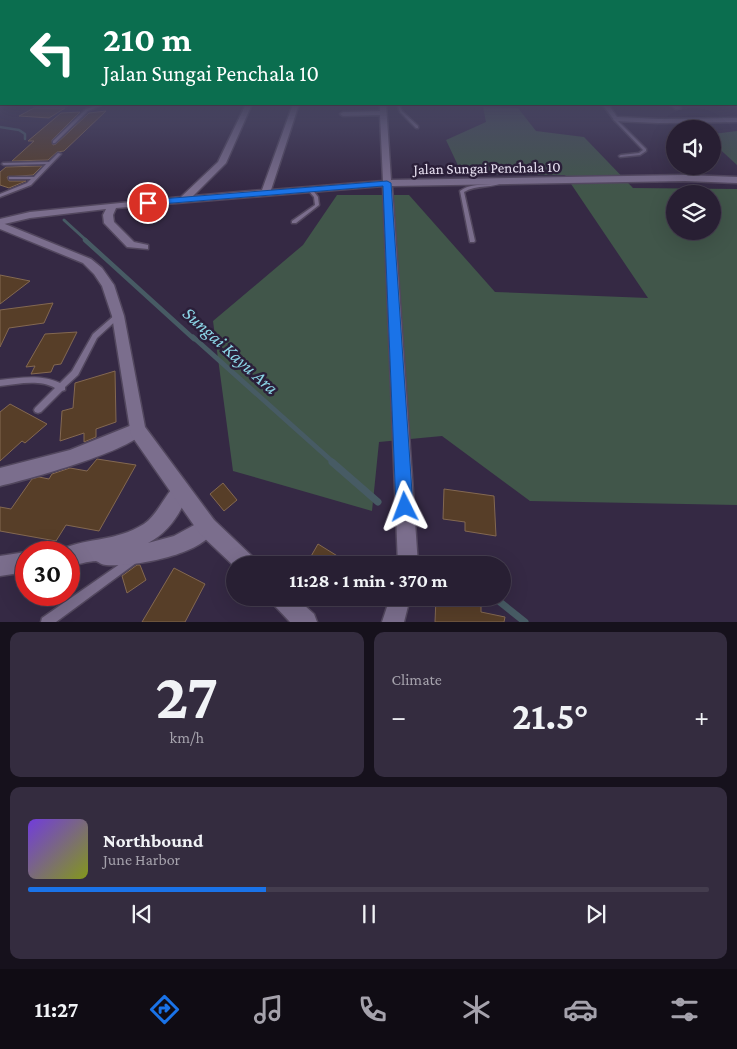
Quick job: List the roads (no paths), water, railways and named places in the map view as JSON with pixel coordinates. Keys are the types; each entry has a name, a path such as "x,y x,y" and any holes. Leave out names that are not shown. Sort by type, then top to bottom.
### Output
{"street":[{"path":"184,200 222,163 236,132"},
{"path":"265,194 286,132"},
{"path":"384,132 408,556"},
{"name":"Jalan Sungai Penchala 10","path":"0,223 30,214 112,205 387,183 686,178 737,180"},
{"path":"112,205 108,215 109,223 131,245 144,248"},
{"path":"0,223 28,238 87,261 98,271 108,285 118,316 137,430 207,527 238,556"},
{"path":"0,477 78,456 110,444 137,430"},
{"path":"80,554 122,546 154,529 165,517 180,492"},
{"path":"80,555 140,555 161,552 185,542 207,527"},
{"path":"0,566 15,564"},
{"path":"289,606 306,622"},
{"path":"393,622 398,606"}],"lane":[{"path":"54,142 65,132"},
{"path":"621,156 640,154 645,150 628,132"},
{"path":"0,196 20,189 36,178 59,154"},
{"path":"4,164 50,163"},
{"path":"11,178 36,178"},
{"path":"472,240 462,192 469,187 498,184 504,181"},
{"path":"294,222 317,205 316,197 310,190"},
{"path":"38,410 75,373 94,336 118,316"},
{"path":"0,383 26,380 43,381 62,388"},
{"path":"46,622 140,555 145,533"}],"waterway":[{"name":"Sungai Kayu Ara","path":"22,132 25,134 25,139"},
{"name":"Sungai Kayu Ara","path":"64,220 87,241"},
{"name":"Sungai Kayu Ara","path":"85,240 194,339"},
{"name":"Sungai Kayu Ara","path":"193,337 334,463"},
{"name":"Sungai Kayu Ara","path":"332,462 378,502"},
{"name":"Sungai Kayu Ara","path":"505,606 525,622"}]}
